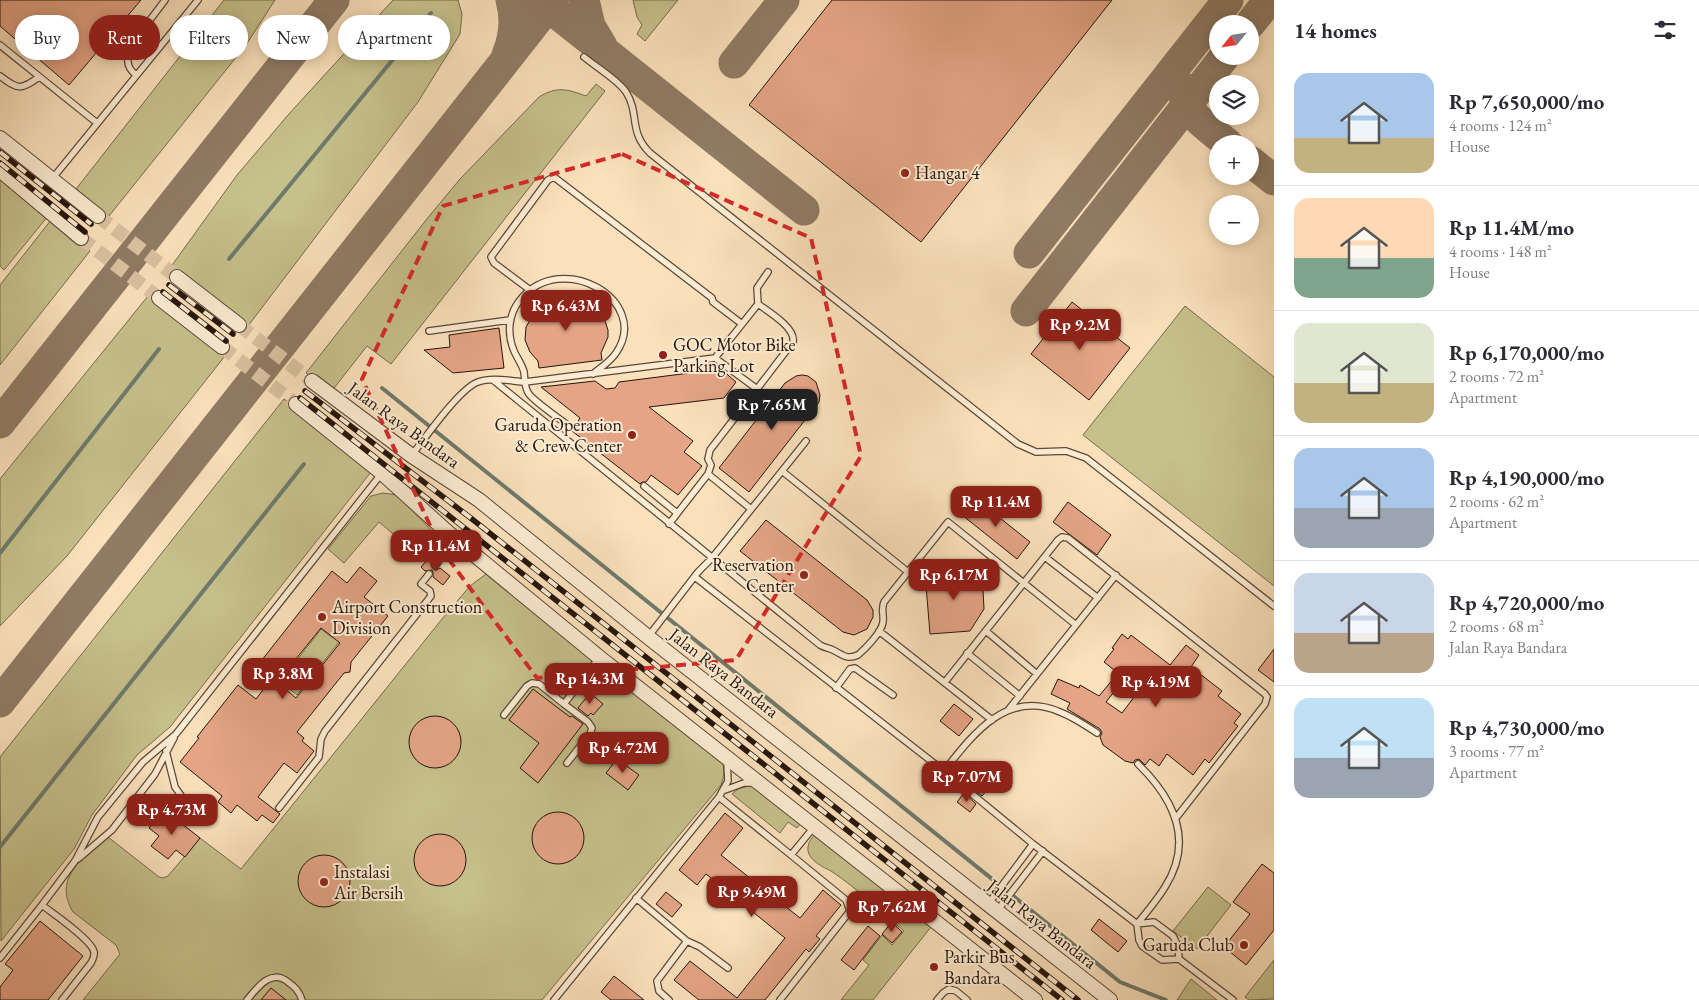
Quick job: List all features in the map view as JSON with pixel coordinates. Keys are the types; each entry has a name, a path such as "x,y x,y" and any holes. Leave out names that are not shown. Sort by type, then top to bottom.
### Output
{"street":[{"path":"0,138 98,216"},
{"path":"0,170 81,238"},
{"path":"176,277 239,325"},
{"path":"159,298 222,347"},
{"name":"Jalan Raya Bandara","path":"312,381 412,456 479,500 652,631 996,903 1110,1000"},
{"path":"296,404 382,473 454,538 600,658 1035,1000"}],"lane":[{"path":"136,75 129,68 127,61 130,49 165,0"},
{"path":"52,179 198,0"},
{"path":"0,45 97,123"},
{"path":"584,57 625,91 632,106 638,136 650,152 1018,444 1036,452 1066,451 1086,458 1274,606"},
{"path":"0,76 12,86 19,87 26,86 39,77"},
{"path":"530,290 494,264 491,257 548,180 554,177 712,298 713,302 742,324"},
{"path":"715,358 758,304 757,288 768,272"},
{"path":"570,427 528,394 522,366 510,337 510,320 517,303 530,290 547,281 577,279 595,285 614,303 623,320 624,338 616,354 593,374"},
{"path":"669,524 708,474 711,465 708,459 710,450 793,342 794,339 790,329 758,304"},
{"path":"429,331 510,320"},
{"path":"412,456 471,385 482,381 525,382 715,358 757,389"},
{"path":"493,380 820,645 844,657 858,655 879,631 883,622 882,605 948,522 1076,625"},
{"path":"652,631 806,440"},
{"path":"782,471 908,572"},
{"path":"75,861 112,830 155,774 176,734 382,473"},
{"path":"708,474 751,509"},
{"path":"644,486 677,513"},
{"path":"945,682 1060,538 1065,537 1262,691 1267,697 1265,704 1176,818"},
{"path":"436,565 454,538"},
{"path":"1045,557 1098,598"},
{"path":"280,808 319,757 321,739 325,731 430,598 430,591 422,584 429,574"},
{"path":"1008,710 1116,576"},
{"path":"694,577 1137,924 1154,922 1172,936 1178,946 1179,959"},
{"path":"879,631 992,720"},
{"path":"986,631 1037,674"},
{"path":"967,653 1020,696"},
{"path":"564,704 600,658"},
{"path":"836,688 850,669 855,668 893,695"},
{"path":"504,715 527,686 532,682 539,684 588,722 592,728 590,734 567,763"},
{"path":"944,771 970,738 992,720 1017,706 1046,707 1059,711 1097,732"},
{"path":"0,958 75,861 98,817 143,762 176,734"},
{"path":"164,744 175,787 182,797 199,810"},
{"path":"554,1000 724,791 728,781 729,767 722,753"},
{"path":"1138,764 1165,794 1176,818 1178,835 1178,848 1171,876 1166,886 1137,924 1138,937 1142,946 1162,960 1179,959 1232,1000"},
{"path":"724,791 732,786 744,783 762,785"},
{"path":"719,797 846,900 850,911 780,1000"},
{"path":"791,855 814,826"},
{"path":"996,903 1016,867 1033,844"},
{"path":"996,903 1025,875 1043,851"},
{"path":"636,898 687,941 700,947 728,968"},
{"path":"42,905 89,942 94,952 92,963 62,1000"},
{"path":"669,1000 659,992 657,981 687,941"},
{"path":"248,1000 265,980 278,977 285,979 297,989 302,1000"},
{"path":"937,1000 949,989 956,991 967,1000"}],"highlighted area":[{"path":"622,154 811,238 861,456 736,660 537,678 441,549 362,379 443,206"}],"shaded area":[{"path":"224,0 275,0 265,15 258,15 258,26 248,42 248,15 212,15"},
{"path":"393,0 458,0 462,14 460,34 450,50 450,15 379,15"},
{"path":"633,0 678,0 645,41 637,34 642,25 637,17"},
{"path":"177,60 234,60 109,216 76,189"},
{"path":"338,60 444,60 418,102 248,326 170,268 237,175"},
{"path":"596,84 605,91 391,364 367,346 331,392 306,373 460,179 539,97 557,90 586,96"},
{"path":"0,174 48,216 4,270 0,266"},
{"path":"51,220 90,251 0,365 0,285"},
{"path":"148,296 225,356 67,556 0,626 0,479"},
{"path":"1185,306 1274,377 1274,586 1083,435"},
{"path":"284,399 369,465 371,472 170,727 137,755 92,815 74,849 1,941 0,757"},
{"path":"383,493 397,495 439,538 440,546 431,559 427,555 423,559 379,522 344,563 328,549 371,496"},
{"path":"486,574 722,762 724,768 721,785 542,1000 83,1000 120,954 116,945 73,912 67,900 66,888 69,878 81,860 108,837 159,877 163,878 168,876 200,838 241,869 442,619 470,586"},
{"path":"352,613 358,618 297,695 280,682 321,629 333,638"},
{"path":"752,785 800,824 797,828 788,822 780,833 732,794 738,789"},
{"path":"815,834 931,927 873,1000 841,1000 869,965 863,960 882,935 892,945 904,931 850,885 811,858 808,846"},
{"path":"1208,887 1231,905 1197,949 1173,931"},
{"path":"1274,960 1274,999 1249,1000 1245,997"},
{"path":"1191,979 1217,1000 1177,1000"}],"building":[{"path":"0,0 141,0 128,15 89,15 90,60 69,85 40,60 79,60 79,15 15,15 15,39 0,26"},
{"name":"Hangar 4","path":"832,0 1112,0 921,242 749,105"},
{"path":"562,293 574,294 591,303 604,318 608,337 601,353 602,360 539,368 538,361 530,352 525,340 526,327 536,310 550,298"},
{"path":"1072,302 1130,348 1089,400 1031,354"},
{"path":"499,328 504,368 453,373 424,350 450,347 449,335"},
{"name":"Garuda Operation & Crew Center","path":"721,369 736,382 724,398 649,407 693,441 684,452 702,466 678,495 651,475 646,482 640,484 572,431 580,418 541,387 595,381 606,389 615,388 619,382"},
{"path":"796,376 808,376 816,382 820,395 819,402 749,492 719,468 785,383"},
{"path":"975,498 1030,542 1017,559 962,515"},
{"path":"1068,502 1111,535 1097,555 1053,522"},
{"name":"Reservation Center","path":"766,520 867,600 873,610 873,617 867,629 854,635 843,632 740,551"},
{"path":"428,559 432,562 433,569 440,568 450,576 443,585 433,577 432,570 425,571 421,567"},
{"path":"360,567 377,581 364,597 388,616 351,662 350,672 344,673 297,732 304,738 302,741 314,751 297,773 284,763 258,797 280,814 273,823 262,815 257,821 237,805 231,813 218,802 222,796 180,762 238,685 256,699 272,678 296,698 340,643 321,628 278,681 258,665 332,571 347,583"},
{"path":"982,571 984,609 970,631 930,634 925,573"},
{"path":"1122,634 1128,639 1131,635 1170,665 1186,645 1199,655 1191,667 1222,691 1218,696 1241,714 1234,723 1238,726 1209,763 1205,759 1193,775 1167,754 1159,766 1150,759 1145,765 1139,759 1133,763 1125,761 1103,745 1100,729 1067,709 1070,703 1051,694 1058,679 1079,688 1080,685 1099,696 1114,678 1121,683 1106,702 1122,713 1137,693 1115,676 1118,673 1104,662"},
{"path":"1274,649 1274,682 1258,670"},
{"path":"533,689 570,717 572,716 583,724 538,783 520,768 539,743 509,720"},
{"path":"590,693 603,704 593,715 591,713 588,716 578,708"},
{"path":"954,704 973,719 959,736 940,721"},
{"path":"435,716 445,718 453,724 459,732 461,742 459,752 453,760 445,766 435,768 425,766 417,760 411,752 409,742 411,732 417,724 425,718"},
{"path":"617,759 639,775 628,790 606,773"},
{"path":"975,780 987,790 982,796 970,786"},
{"path":"964,793 976,804 970,812 957,802"},
{"path":"163,809 200,838 185,857 176,850 168,859 151,846 159,836 149,828"},
{"path":"558,812 572,816 580,824 584,838 580,852 572,860 558,864 544,860 536,852 532,838 536,824 544,816"},
{"path":"725,813 743,828 721,855 800,918 823,890 841,905 816,936 820,939 809,952 806,949 765,1000 699,1000 674,980 690,961 737,998 785,938 706,874 697,885 679,870"},
{"name":"Instalasi Air Bersih","path":"440,834 454,838 462,846 466,860 462,874 454,882 440,886 426,882 418,874 414,860 418,846 426,838"},
{"name":"Instalasi Air Bersih","path":"324,855 338,859 346,867 350,881 346,895 338,903 324,907 310,903 302,895 298,881 302,867 310,859"},
{"path":"1262,864 1274,873 1274,930 1246,965 1224,947 1250,914 1233,902"},
{"path":"666,892 682,905 672,917 656,904"},
{"path":"1099,919 1127,941 1118,952 1091,930"},
{"path":"40,921 83,956 48,1000 0,1000 0,987 13,970 5,964"},
{"path":"892,922 902,932 892,943 882,934"},
{"path":"868,926 880,936 854,970 841,960"},
{"path":"614,976 644,1000 611,1000 601,992"},
{"path":"271,988 286,1000 261,1000"}],"waterway":[{"path":"229,259 431,13"},
{"path":"0,553 159,349"},
{"path":"382,388 1120,982 1166,1000"},
{"path":"0,847 304,464"}],"taxiway":[{"path":"0,423 334,0"},
{"path":"507,55 514,28 511,0"},
{"path":"540,0 804,210"},
{"path":"0,702 553,0"},
{"path":"584,0 590,26 602,46"},
{"path":"734,63 784,0"},
{"path":"1029,253 1228,0"},
{"path":"1257,15 1269,0"},
{"path":"1026,311 1218,65"},
{"path":"1182,87 1184,97 1193,113 1216,135"},
{"path":"1259,168 1274,180"}],"tunnel":[{"path":"98,216 177,277"},
{"path":"81,238 159,298"},
{"path":"239,325 312,381"},
{"path":"222,347 296,404"}],"railway":[{"path":"0,152 91,224"},
{"path":"0,163 85,232"},
{"path":"169,285 233,334"},
{"path":"163,292 226,341"},
{"path":"305,391 472,519 1078,1000"},
{"path":"300,398 1062,1000"}],"place":[{"name":"Hangar 4","path":"905,173"},
{"name":"GOC Motor Bike Parking Lot","path":"663,355"},
{"name":"Garuda Operation & Crew Center","path":"632,435"},
{"name":"Reservation Center","path":"804,575"},
{"name":"Airport Construction Division","path":"322,617"},
{"name":"Instalasi Air Bersih","path":"324,882"},
{"name":"Garuda Club","path":"1244,945"},
{"name":"Parkir Bus Bandara","path":"934,967"}]}
